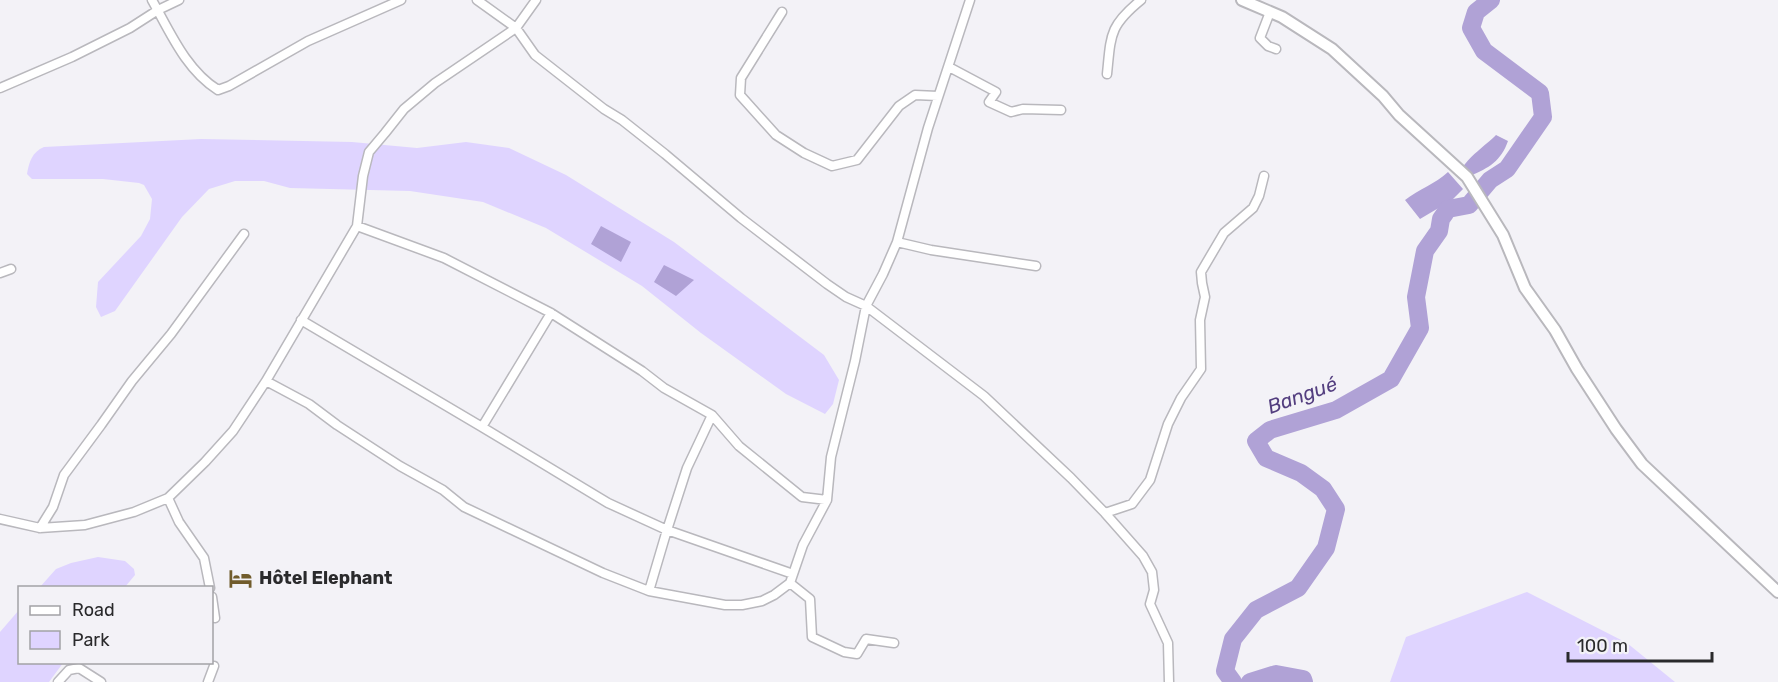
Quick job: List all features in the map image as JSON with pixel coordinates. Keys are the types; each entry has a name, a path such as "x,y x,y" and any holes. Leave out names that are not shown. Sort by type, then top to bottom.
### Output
{"main road":[{"path":"1242,0 1297,26 1332,49 1467,177 1503,235 1525,288 1555,330 1577,369 1641,464 1778,591"}],"street":[{"path":"152,0 185,57 204,81 218,90 308,41 401,0"},
{"path":"0,88 72,57 179,0"},
{"path":"477,0 516,28 535,55 666,154 741,218 827,284 846,297 866,306 984,396 1071,478 1143,556 1152,572 1154,590 1150,604 1168,643 1169,682"},
{"path":"0,519 40,528 85,525 134,512 168,498 233,431 266,381 357,226 363,176 369,152 404,109 435,83 516,28 536,0"},
{"path":"266,381 309,404 400,466 443,490 464,507 603,573 649,591 725,605 742,605 762,601 774,595 790,583 803,545 827,500 831,457 866,306 884,274 897,242 927,128 970,0"},
{"path":"1107,74 1113,30 1121,18 1141,0"},
{"path":"782,12 741,78 740,95 776,135 804,153 832,166 857,160 899,106 915,95 938,96"},
{"path":"1270,12 1260,38 1268,46 1276,49"},
{"path":"949,67 996,92 989,102 1011,112 1023,109 1061,110"},
{"path":"1105,513 1132,504 1150,480 1168,424 1181,398 1201,369 1200,320 1205,297 1201,272 1224,232 1253,208 1260,196 1264,176"},
{"path":"357,226 444,258 551,313 642,371 664,388 712,415 739,446 802,497 827,500"},
{"path":"40,528 53,507 64,475 244,234"},
{"path":"897,242 931,250 1036,266"},
{"path":"0,273 11,269"},
{"path":"482,427 551,313"},
{"path":"301,320 608,503 667,530 793,574"},
{"path":"649,591 687,468 712,415"},
{"path":"168,498 179,522 204,558 210,586"},
{"path":"790,583 810,599 812,637 844,652 857,654 866,639 894,643"},
{"path":"213,604 215,618"},
{"path":"208,682 214,666"},
{"path":"58,682 69,670 79,668 101,682"}],"green space":[{"path":"201,139 352,142 417,148 466,142 509,148 566,175 674,242 824,355 839,380 833,404 825,414 786,394 701,333 642,286 546,228 483,202 410,191 290,188 264,181 235,181 209,189 182,217 115,311 101,317 96,307 98,282 141,236 150,219 152,199 144,185 139,183 103,179 32,179 27,174 32,158 44,147"},
{"path":"98,557 125,561 134,569 135,575 126,586 41,586 56,569"},
{"path":"1527,592 1627,643 1675,682 1390,682 1406,637"},
{"path":"18,611 18,664 62,664 49,682 0,682 0,632"}],"shaded area":[{"path":"1496,135 1508,141 1502,154 1489,167 1470,176 1462,169 1464,165"},
{"path":"1448,172 1463,189 1452,200 1420,219 1405,200"},
{"path":"601,226 631,242 621,262 591,244"},
{"path":"664,265 694,280 676,296 654,282"}],"waterway":[{"name":"Bangué","path":"1233,682 1225,671 1233,639 1256,610 1298,588 1326,548 1336,509 1323,489 1301,473 1266,458 1256,441 1270,430 1336,410 1391,379 1420,328 1416,297 1425,251 1439,231 1441,219 1448,209 1469,205 1490,180 1507,169 1543,117 1540,93 1484,51 1471,28 1476,12 1491,0"},
{"name":"Bangué","path":"1250,682 1276,674 1303,679 1304,682"}],"place":[{"name":"Hôtel Elephant","path":"241,578"}]}
